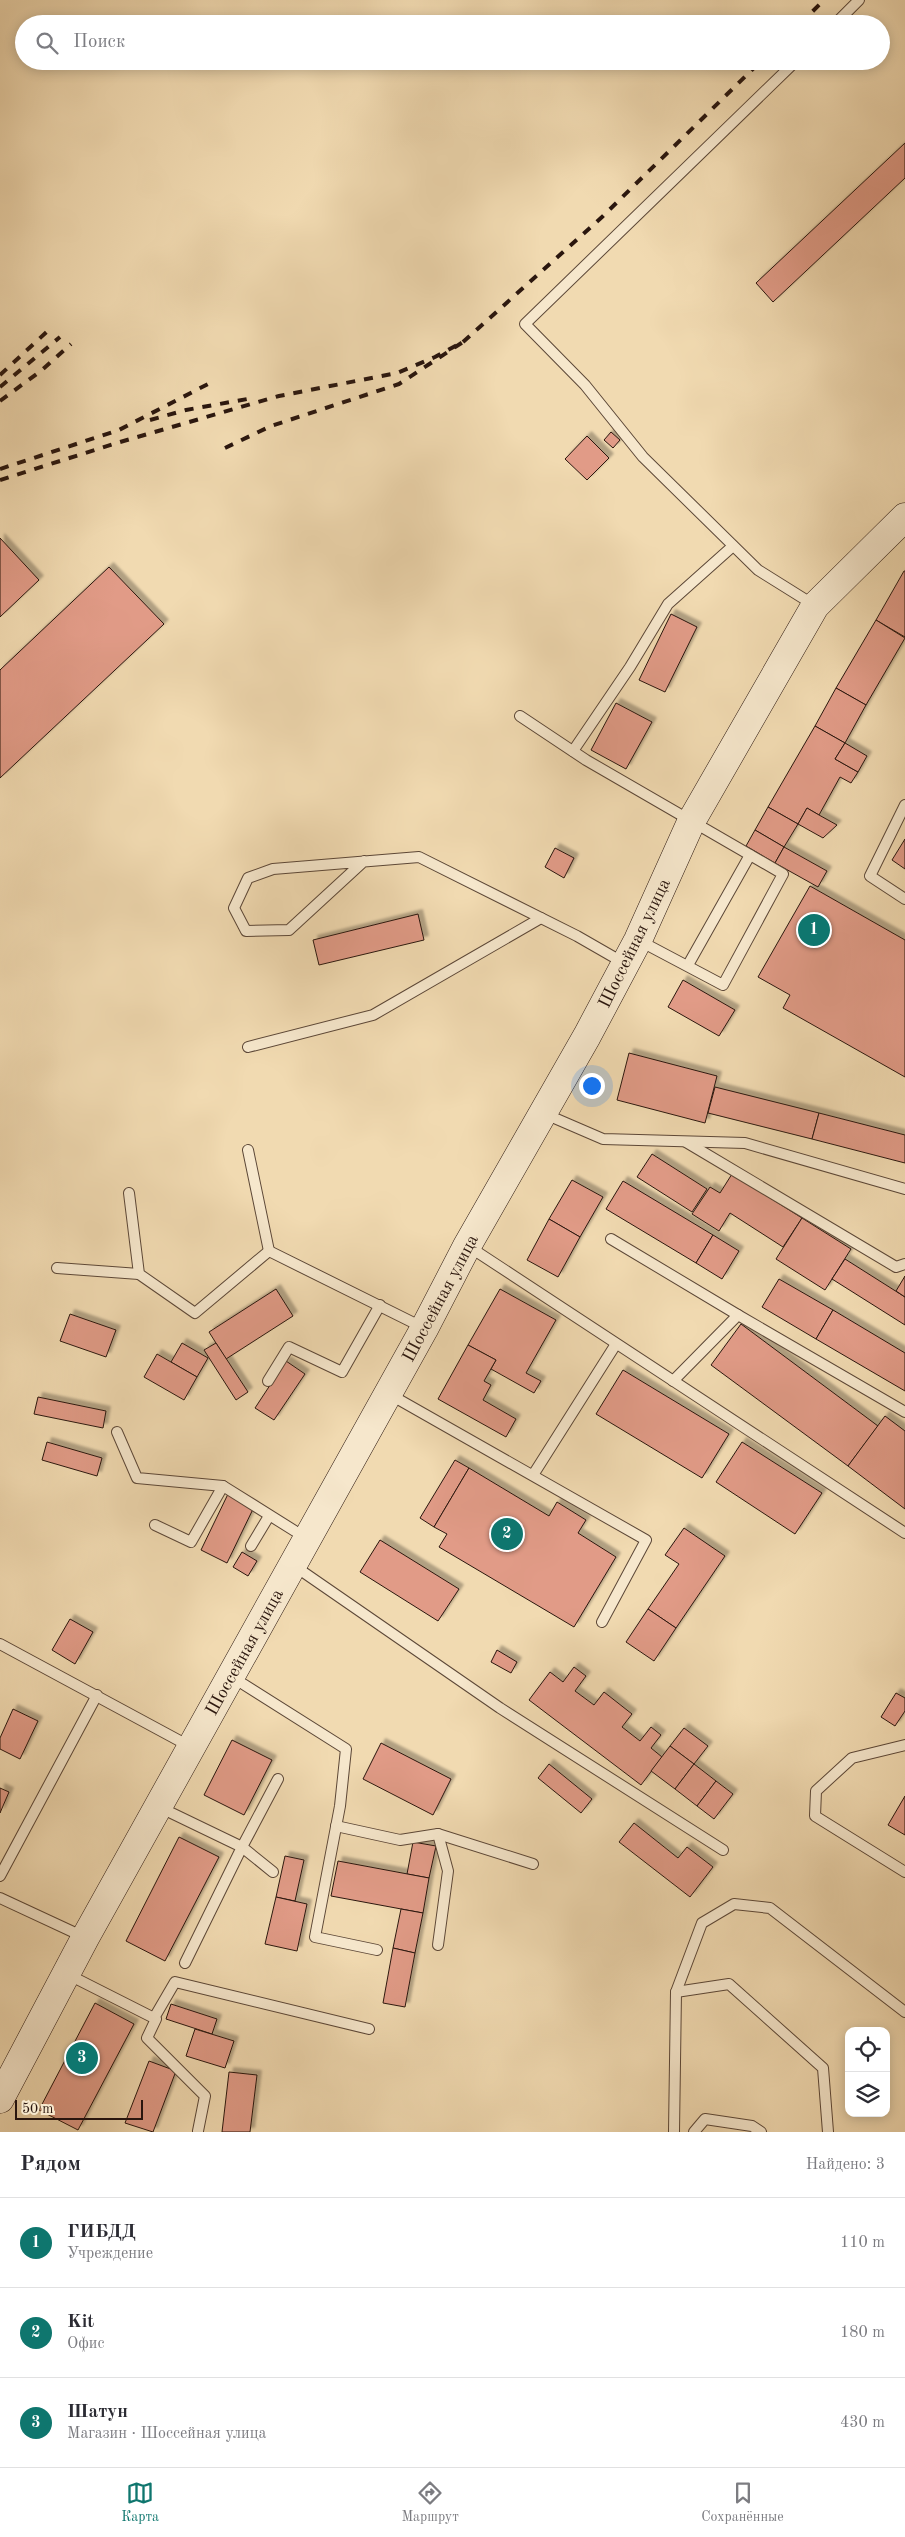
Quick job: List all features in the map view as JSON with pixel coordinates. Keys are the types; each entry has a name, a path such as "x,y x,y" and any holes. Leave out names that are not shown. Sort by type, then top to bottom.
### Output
{"main road":[{"name":"Шоссейная улица","path":"2,2088 424,1329 467,1246 544,1114 638,940 692,820 814,606 905,517"}],"lane":[{"path":"844,15 859,0"},
{"path":"787,70 525,324 584,385 643,456 733,546 758,570 814,606"},
{"path":"573,751 630,667 668,604 733,546"},
{"path":"520,716 573,751 783,874 723,985 638,940"},
{"path":"905,805 870,876 905,899"},
{"path":"688,965 750,855"},
{"path":"364,862 289,930 246,931 234,908 248,878 272,869 419,857 541,918 625,964"},
{"path":"248,1047 373,1014 541,918"},
{"path":"544,1114 603,1139 745,1144 905,1189"},
{"path":"685,1142 896,1267 905,1264"},
{"path":"248,1150 269,1251"},
{"path":"129,1194 139,1274"},
{"path":"611,1238 738,1315 905,1412"},
{"path":"467,1246 905,1533"},
{"path":"57,1268 139,1274 194,1313 269,1251"},
{"path":"269,1251 380,1305 424,1329"},
{"path":"268,1381 289,1347 342,1372 380,1305"},
{"path":"673,1381 738,1315"},
{"path":"533,1476 616,1344"},
{"path":"388,1394 646,1540 602,1622"},
{"path":"117,1432 137,1478 223,1486 307,1538"},
{"path":"155,1525 191,1542 223,1486"},
{"path":"251,1546 269,1516"},
{"path":"293,1564 500,1708 723,1850"},
{"path":"0,1644 192,1747"},
{"path":"231,1676 346,1749 336,1826 315,1936 377,1950"},
{"path":"0,1876 97,1695"},
{"path":"905,1745 852,1758 816,1791 815,1816 905,1872"},
{"path":"185,1963 278,1779"},
{"path":"158,1806 242,1847 273,1872"},
{"path":"336,1826 400,1840 438,1834 533,1864"},
{"path":"438,1834 448,1870 438,1944"},
{"path":"0,1898 85,1938"},
{"path":"674,2132 676,1992 702,1924 734,1904 770,1908 905,2012"},
{"path":"66,1974 154,2018"},
{"path":"198,2131 205,2096 147,2038 156,2019 154,2018 175,1982 369,2029"},
{"path":"676,1992 729,1984 823,2068 828,2132"},
{"path":"694,2132 705,2119 755,2130"}],"building":[{"path":"905,143 905,178 773,302 756,283"},
{"path":"611,432 620,440 613,448 604,440"},
{"path":"587,436 609,458 587,480 565,459"},
{"path":"0,538 39,580 0,617"},
{"path":"109,567 164,624 0,778 0,670"},
{"path":"905,571 905,637 876,620"},
{"path":"671,614 697,627 665,692 639,680"},
{"path":"876,620 905,638 866,705 836,688"},
{"path":"836,688 866,705 845,743 815,726"},
{"path":"616,703 652,722 626,769 591,750"},
{"path":"815,726 845,743 835,759 858,772 851,783 840,777 819,815 807,808 798,824 768,807"},
{"path":"845,743 867,756 858,772 835,759"},
{"path":"768,807 798,824 784,847 755,830"},
{"path":"807,808 837,825 823,838 798,824"},
{"path":"755,830 784,847 775,863 746,846"},
{"path":"905,839 905,869 892,860"},
{"path":"784,847 827,871 818,887 775,863"},
{"path":"555,848 574,858 564,878 545,867"},
{"path":"810,886 905,940 905,1077 783,1008 790,995 758,977"},
{"path":"418,914 424,940 319,965 313,940"},
{"path":"683,980 735,1010 719,1036 668,1007"},
{"path":"629,1053 717,1076 705,1123 617,1100"},
{"path":"715,1087 819,1113 812,1139 708,1113"},
{"path":"819,1113 905,1135 905,1163 812,1139"},
{"path":"652,1154 707,1189 692,1212 637,1177"},
{"path":"732,1174 802,1218 783,1247 730,1213 719,1231 692,1214 710,1187 720,1193"},
{"path":"572,1180 603,1197 580,1237 549,1219"},
{"path":"623,1181 713,1235 696,1263 606,1209"},
{"path":"802,1218 851,1249 825,1290 776,1259"},
{"path":"549,1219 580,1237 558,1277 527,1260"},
{"path":"713,1235 739,1251 722,1279 696,1263"},
{"path":"845,1259 905,1297 905,1325 832,1279"},
{"path":"905,1276 905,1297 896,1291"},
{"path":"779,1279 833,1310 816,1339 762,1307"},
{"path":"276,1289 293,1316 226,1359 209,1332"},
{"path":"500,1289 556,1320 526,1373 541,1381 534,1393 491,1369 496,1360 468,1345"},
{"path":"833,1310 905,1353 905,1391 816,1339"},
{"path":"70,1314 116,1330 106,1357 60,1341"},
{"path":"741,1324 878,1426 848,1466 711,1365"},
{"path":"182,1343 208,1358 197,1377 171,1362"},
{"path":"216,1343 248,1392 236,1400 204,1350"},
{"path":"468,1345 496,1360 484,1381 491,1385 483,1400 516,1419 506,1437 438,1399"},
{"path":"157,1354 197,1377 184,1400 144,1377"},
{"path":"286,1361 305,1374 274,1420 255,1408"},
{"path":"623,1370 729,1434 702,1478 596,1414"},
{"path":"38,1397 106,1411 103,1428 34,1414"},
{"path":"885,1416 905,1431 905,1509 848,1466"},
{"path":"47,1442 102,1458 97,1476 42,1460"},
{"path":"742,1442 822,1493 795,1534 716,1482"},
{"path":"455,1460 469,1468 434,1527 420,1518"},
{"path":"469,1468 549,1516 557,1502 586,1520 578,1533 616,1557 574,1627 439,1547 447,1534 434,1527"},
{"path":"228,1494 254,1507 227,1563 201,1550"},
{"path":"684,1528 725,1556 676,1628 648,1609 679,1564 665,1555"},
{"path":"380,1540 459,1589 438,1621 360,1572"},
{"path":"242,1552 257,1561 248,1576 233,1567"},
{"path":"648,1609 676,1628 654,1661 626,1642"},
{"path":"70,1619 93,1632 75,1664 52,1650"},
{"path":"497,1650 517,1662 511,1673 491,1662"},
{"path":"574,1667 586,1676 575,1691 594,1705 604,1692 632,1714 622,1727 640,1741 651,1727 661,1735 651,1748 662,1757 641,1785 529,1700 550,1672 563,1682"},
{"path":"896,1693 905,1698 905,1711 895,1726 881,1717"},
{"path":"13,1709 38,1721 20,1759 0,1749 0,1738"},
{"path":"684,1728 708,1746 694,1764 670,1746"},
{"path":"232,1740 272,1760 244,1815 204,1795"},
{"path":"381,1743 451,1779 433,1815 363,1779"},
{"path":"670,1746 694,1764 675,1789 651,1771"},
{"path":"549,1764 592,1799 581,1813 538,1778"},
{"path":"694,1764 716,1781 697,1806 675,1789"},
{"path":"716,1781 733,1794 714,1819 697,1806"},
{"path":"0,1788 9,1792 0,1813"},
{"path":"905,1796 905,1835 888,1825"},
{"path":"634,1823 678,1858 687,1847 713,1867 690,1897 619,1842"},
{"path":"179,1837 219,1857 165,1961 126,1941"},
{"path":"413,1842 436,1846 429,1878 407,1874"},
{"path":"285,1856 304,1860 295,1901 276,1897"},
{"path":"338,1861 429,1878 423,1913 331,1896"},
{"path":"276,1897 307,1904 297,1951 265,1944"},
{"path":"401,1909 423,1913 415,1953 393,1948"},
{"path":"393,1948 415,1953 405,2007 383,2003"},
{"path":"95,2003 134,2024 78,2130 39,2110"},
{"path":"171,2004 217,2019 212,2034 166,2019"},
{"path":"195,2029 234,2041 225,2068 186,2056"},
{"path":"149,2061 176,2071 153,2132 125,2123"},
{"path":"229,2072 257,2075 250,2132 222,2132"}],"railway":[{"path":"809,15 824,0"},
{"path":"463,342 602,217 752,70"},
{"path":"0,375 52,327"},
{"path":"0,387 60,337"},
{"path":"0,480 120,442 279,396 397,373 435,357 463,342 399,384 271,426 225,448"},
{"path":"0,401 42,370 71,344"},
{"path":"0,469 119,430 210,383"},
{"path":"150,420 186,410 253,398"}],"place":[{"name":"ГИБДД","path":"814,930"},
{"name":"Kit","path":"507,1534"},
{"name":"Шатун","path":"82,2058"}]}
